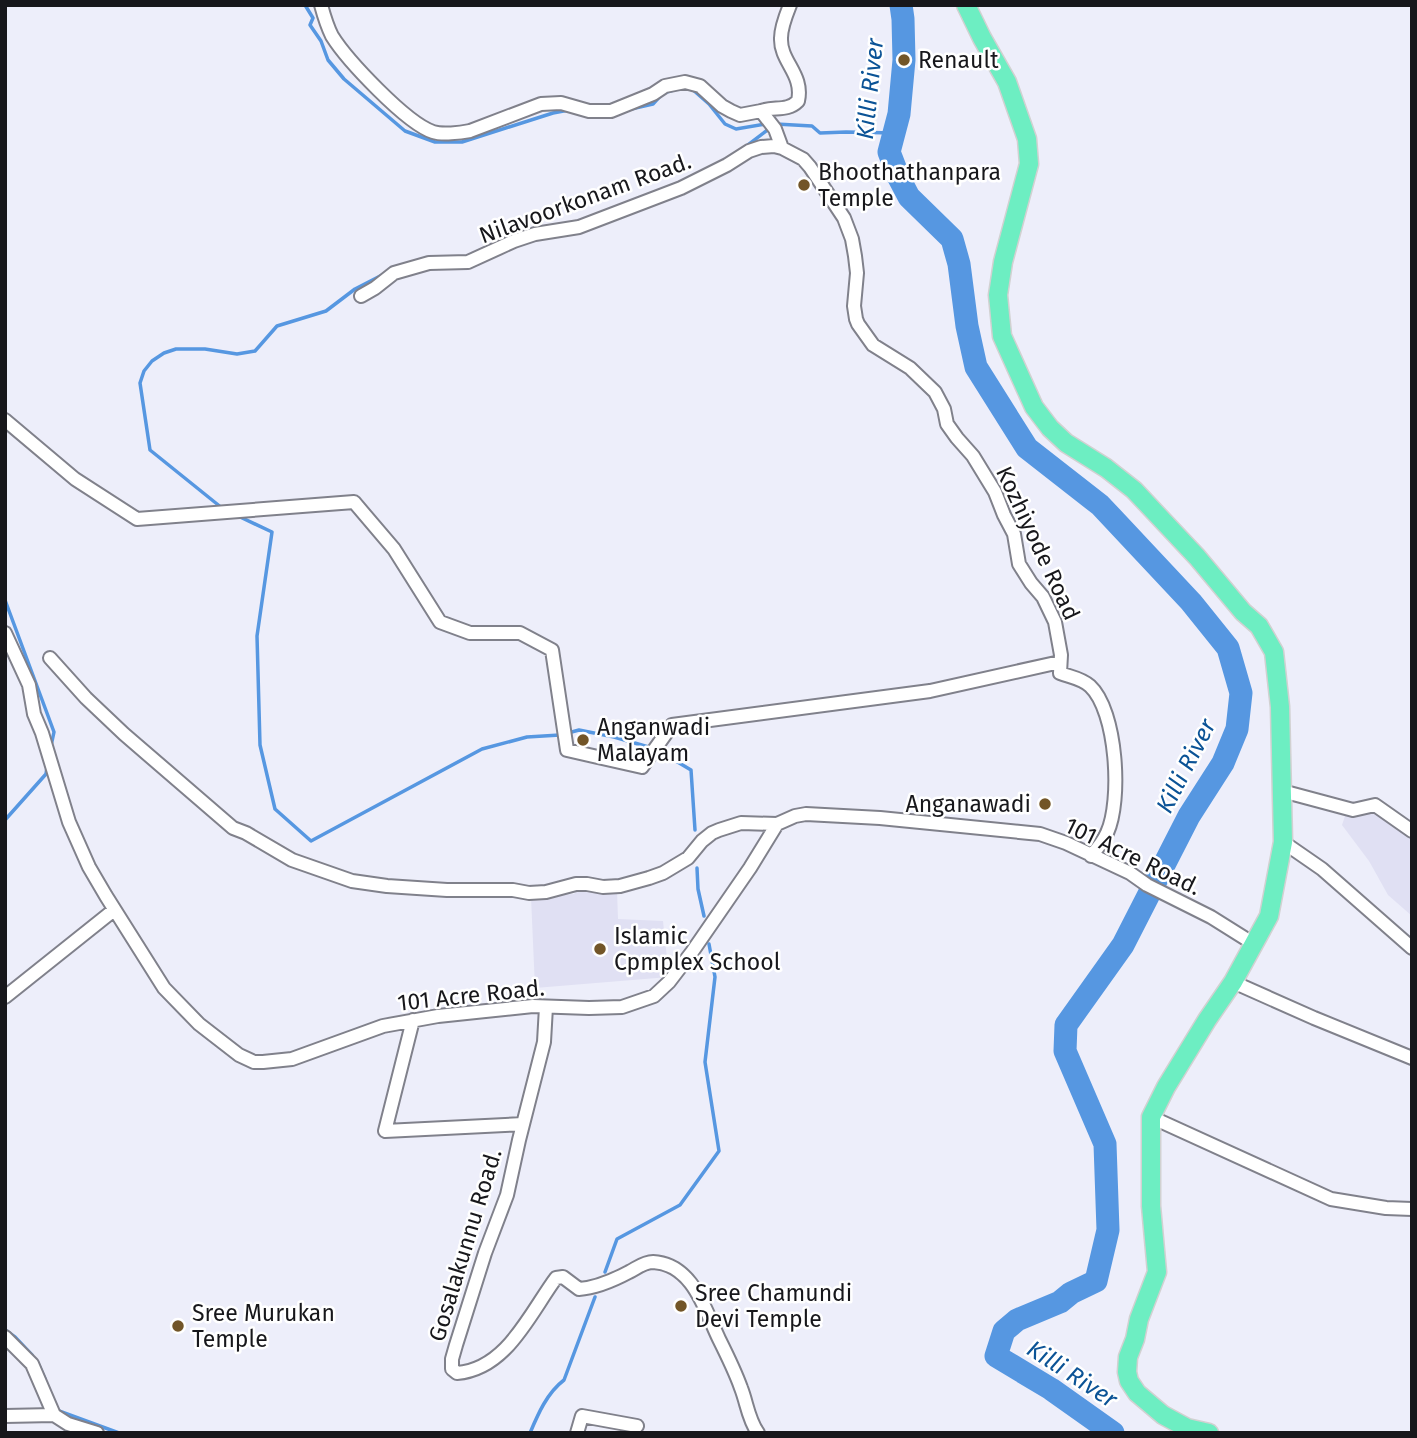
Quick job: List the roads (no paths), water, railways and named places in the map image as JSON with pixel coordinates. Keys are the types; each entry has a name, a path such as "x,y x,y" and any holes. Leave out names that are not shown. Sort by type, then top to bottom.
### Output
{"main road":[{"path":"970,8 982,38 1007,82 1027,139 1029,164 1003,262 998,295 1002,336 1034,407 1066,443 1106,468 1134,490 1197,557 1243,612 1259,626 1274,652 1280,707 1283,842 1269,916 1233,982 1166,1087 1151,1117 1151,1206 1157,1272 1128,1357 1129,1381 1137,1393 1163,1415 1187,1428 1209,1433"}],"street":[{"path":"321,5 328,28 340,48 403,113 436,134 470,131 541,104 561,103 589,111 611,111 653,94 665,86 685,82 700,86 722,106 740,115 772,108 789,108 798,101 799,83 784,51 781,37 790,5"},
{"path":"761,111 772,126 782,148"},
{"name":"Nilavoorkonam Road.","path":"361,296 394,273 429,263 468,262 534,234 579,227 681,188 749,151 761,147 782,148"},
{"name":"Kozhiyode Road","path":"782,148 803,159 844,218 855,256 855,314 861,329 873,345 910,368 935,392 944,409 947,424 973,456 995,492 1014,534 1019,564 1043,597 1055,622 1060,662"},
{"path":"5,420 75,479 137,519 354,502 394,549 440,622 470,634 520,634 552,650 567,750 642,767 672,725 930,691 1060,662 1060,674 1084,681 1096,692 1106,716 1114,754 1114,812 1108,832 1091,856"},
{"name":"101 Acre Road.","path":"5,633 29,685 34,714 69,822 79,847 114,910 164,988 199,1024 247,1059 263,1062 292,1059 383,1026 413,1020 534,1006 622,1007 654,996 669,982 692,952 777,824 806,814 880,818 1040,834 1066,842 1130,873 1254,944"},
{"path":"50,658 86,698 124,734 233,828 292,860 352,881 387,886 513,890 529,893 546,892 576,884 620,886 663,873 688,858 702,841 719,830 741,823 777,824"},
{"path":"1282,792 1353,810 1375,805 1412,831"},
{"path":"1283,842 1322,869 1412,948"},
{"path":"5,998 114,910"},
{"path":"1233,982 1412,1058"},
{"name":"Gosalakunnu Road.","path":"546,1007 544,1042 507,1195 453,1354 453,1371 461,1373 475,1369 507,1348 556,1278 563,1277 579,1289 587,1288 629,1273 650,1262 662,1263 675,1269 692,1284 732,1363 748,1413 758,1433"},
{"path":"413,1020 385,1131 523,1124"},
{"path":"1151,1117 1331,1199 1386,1208 1412,1209"},
{"path":"5,1337 32,1364 54,1415"},
{"path":"5,1416 54,1415 68,1424 97,1433"},
{"path":"577,1433 582,1416 637,1426"}],"waterway":[{"path":"305,5 313,18 310,25 321,41 328,60 344,79 405,131 435,142 462,142 569,110"},
{"name":"Killi River","path":"901,5 904,60 899,114 889,152 909,197 952,239 959,264 967,326 976,367 1027,448 1100,505 1191,602 1228,648 1241,693 1237,729 1223,763 1189,816 1123,945 1066,1025 1065,1051 1105,1144 1108,1230 1096,1281 1071,1293 1060,1302 1017,1320 1004,1331 996,1356 1051,1389 1113,1433"},
{"path":"631,109 653,104 663,93 692,89 725,124 736,129 766,124"},
{"path":"776,124 812,126 820,133 894,133"},
{"path":"740,151 770,128"},
{"path":"222,508 150,450 140,383 144,371 152,361 176,349 205,349 237,354 255,351 277,326 326,311 355,289 386,273"},
{"path":"238,516 272,532 257,636 260,745 275,809 311,841 482,749 527,737 560,735"},
{"path":"5,600 54,732 51,746"},
{"path":"568,733 579,730 652,748"},
{"path":"659,751 691,770 695,830"},
{"path":"5,820 46,774 47,767"},
{"path":"697,868 704,916"},
{"path":"605,1272 617,1239 680,1205 719,1151 705,1062 715,977 709,944"},
{"path":"530,1433 548,1397 564,1380 595,1297"},
{"path":"5,1330 32,1355"},
{"path":"37,1361 45,1379"},
{"path":"59,1411 119,1433"}],"place":[{"name":"Renault","path":"904,60"},
{"name":"Bhoothathanpara Temple","path":"804,185"},
{"name":"Anganwadi Malayam","path":"583,740"},
{"name":"Anganawadi","path":"1045,804"},
{"name":"Islamic Cpmplex School","path":"600,949"},
{"name":"Sree Chamundi Devi Temple","path":"681,1306"},
{"name":"Sree Murukan Temple","path":"178,1326"}]}
